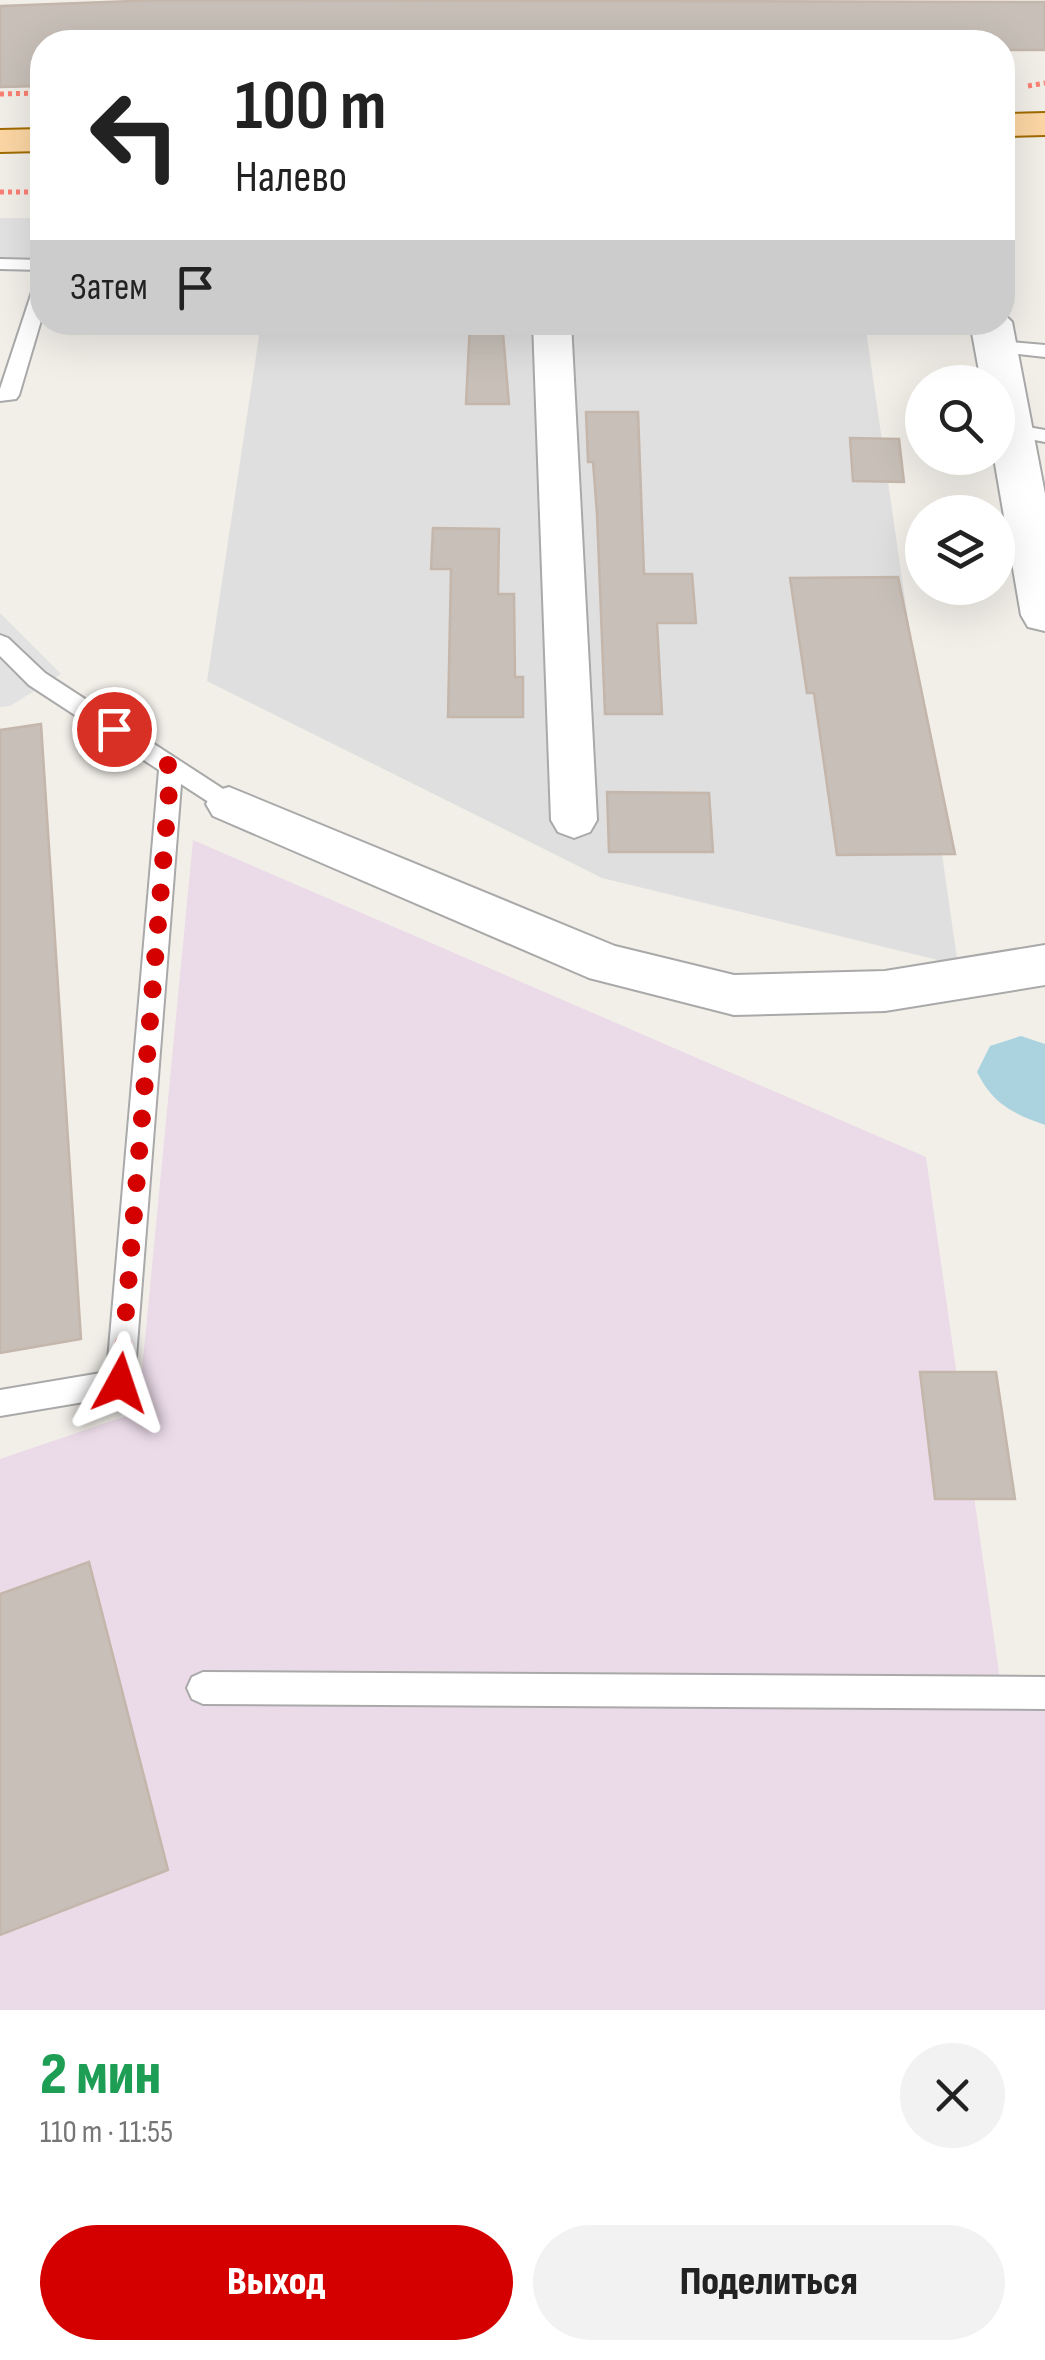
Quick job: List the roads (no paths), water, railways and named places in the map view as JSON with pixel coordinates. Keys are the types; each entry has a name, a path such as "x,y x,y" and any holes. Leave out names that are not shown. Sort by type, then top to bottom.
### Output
{"main road":[{"path":"1015,125 1045,124"},
{"path":"0,141 30,140"}],"street":[{"path":"553,335 574,820"},
{"path":"994,335 1028,433 1045,614"},
{"path":"229,804 606,964 734,995 886,992 1045,965"}],"lane":[{"path":"0,264 30,265"},
{"path":"0,394 10,395 30,329"},
{"path":"994,335 1045,351"},
{"path":"0,643 37,679 229,804"},
{"path":"0,1404 120,1383 171,767"},
{"path":"203,1688 1045,1692"}],"waterway":[{"path":"1021,1072 1045,1088"}]}
